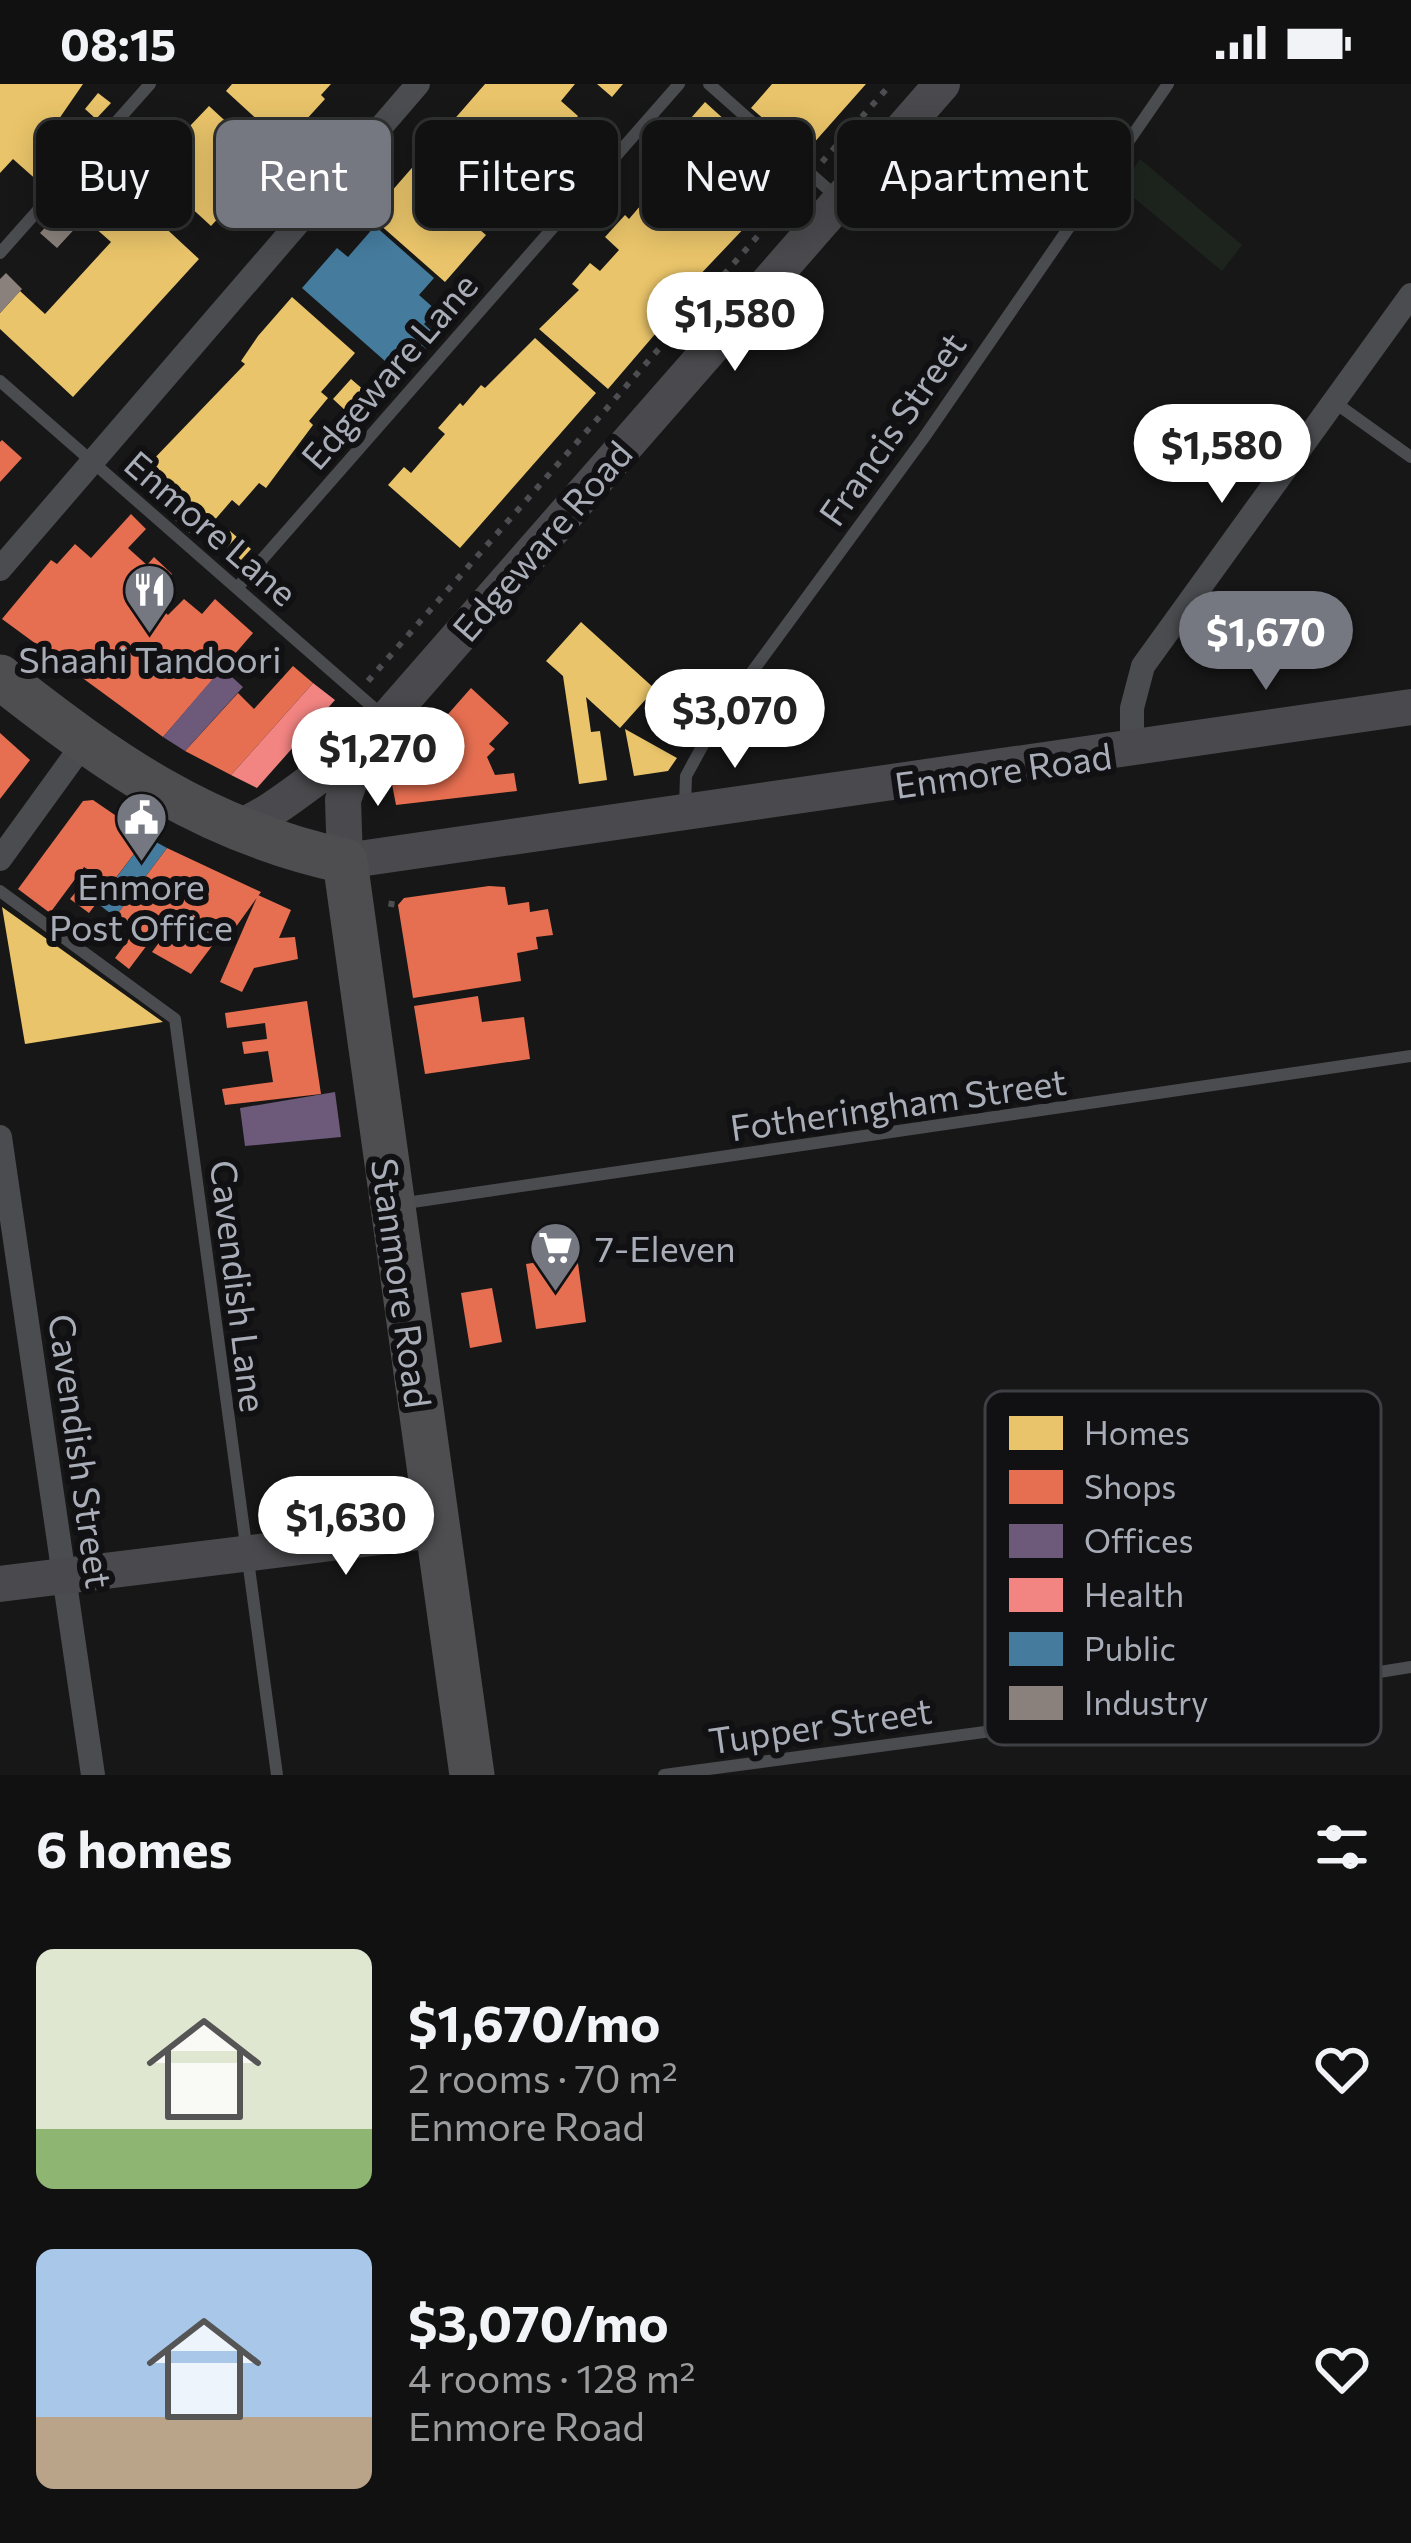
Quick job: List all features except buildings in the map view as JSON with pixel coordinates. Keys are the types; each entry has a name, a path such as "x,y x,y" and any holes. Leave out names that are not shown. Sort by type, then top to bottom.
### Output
{"highway":[{"name":"Enmore Road","path":"0,676 148,785 233,830 346,861"},
{"name":"Stanmore Road","path":"346,861 472,1775"}],"main road":[{"name":"Edgeware Road","path":"910,120 942,84"},
{"name":"Edgeware Road","path":"346,861 343,800 362,747 837,203"},
{"name":"Enmore Road","path":"346,861 1132,751 1411,706"},
{"path":"233,830 273,814 323,769 362,747"},
{"path":"0,1584 437,1530"}],"street":[{"path":"0,569 418,84"},
{"path":"1132,751 1132,708 1143,666 1411,295"},
{"path":"0,859 84,742"},
{"name":"Cavendish Street","path":"0,1137 93,1775"}],"lane":[{"path":"0,253 150,84"},
{"name":"Edgeware Lane","path":"237,588 679,84"},
{"path":"709,84 837,197"},
{"name":"Francis Street","path":"685,814 686,776 716,721 923,439 1168,84"},
{"name":"Enmore Lane","path":"0,381 386,718"},
{"path":"1334,402 1411,457"},
{"name":"Cavendish Lane","path":"0,891 175,1019 277,1775"},
{"name":"Fotheringham Street","path":"392,1205 1411,1056"},
{"name":"Tupper Street","path":"1381,1672 1411,1667"},
{"name":"Tupper Street","path":"664,1775 985,1732"}],"path":[{"path":"819,166 892,84"},
{"path":"364,685 765,228"},
{"path":"391,908 393,894"}],"shaded area":[{"path":"1140,159 1242,245 1222,271 1131,195 1131,172"}],"place":[{"name":"Shaahi Tandoori","path":"150,636"},
{"name":"Enmore Post Office","path":"141,863"},
{"name":"7-Eleven","path":"556,1293"}]}
